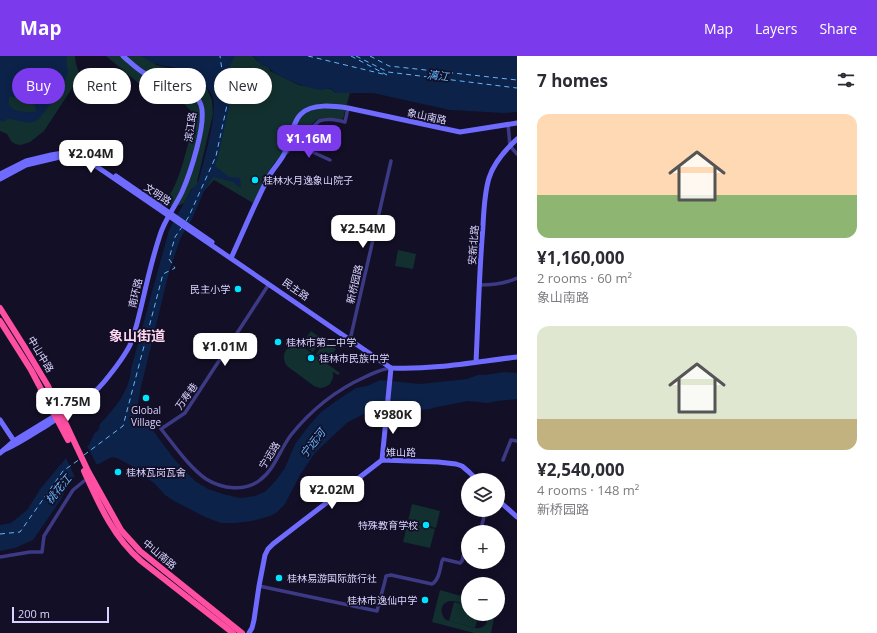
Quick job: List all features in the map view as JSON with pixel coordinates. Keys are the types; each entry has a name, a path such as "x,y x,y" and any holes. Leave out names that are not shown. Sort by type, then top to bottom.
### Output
{"highway":[{"name":"中山中路","path":"0,308 48,386 58,416"},
{"name":"中山中路","path":"0,321 58,416"},
{"path":"58,416 87,472"},
{"name":"中山南路","path":"87,472 93,491 105,515 125,545 141,561 234,633"},
{"name":"中山南路","path":"87,472 119,526 135,546 242,633"}],"street":[{"name":"滨江路","path":"124,56 145,73 184,89 194,95 201,104 203,117 201,130 191,169 182,192 169,214"},
{"name":"象山南路","path":"232,256 268,179 284,155 296,121 302,112 312,108 334,106 460,132 517,123"},
{"path":"284,155 319,121 325,119 345,122 348,108"},
{"path":"508,124 510,146 517,154"},
{"name":"安新北路","path":"476,362 479,285 487,187 489,178 498,160 517,139"},
{"path":"295,144 330,160"},
{"name":"文明路","path":"0,174 26,161 68,152 76,153 92,160 189,228"},
{"name":"文明路","path":"0,179 33,163 64,156 75,156 86,160 169,214"},
{"name":"新桥园路","path":"350,339 391,161"},
{"name":"南环路","path":"2,452 86,396 113,371 123,357 136,329 153,259 162,229 169,214"},
{"name":"民主路","path":"189,228 232,256 350,339"},
{"name":"民主路","path":"189,228 269,284 380,358 391,368"},
{"path":"479,285 494,285 517,278"},
{"name":"万寿巷","path":"161,430 185,414 269,284"},
{"path":"382,460 391,368 406,369 447,366 517,357"},
{"name":"宁远路","path":"161,430 190,464 207,479 222,486 236,488 248,486 260,480 265,475 291,435 318,406 352,383 383,369 391,368"},
{"name":"南环路","path":"2,452 14,441 58,416"},
{"path":"0,420 14,441"},
{"path":"503,460 511,440 517,441"},
{"name":"雉山路","path":"249,633 254,620 265,555 268,549 382,460 456,464 462,466 470,473"},
{"path":"0,557 30,552 42,552 44,536 73,490 84,481"},
{"path":"505,506 517,517"},
{"path":"259,586 377,611 386,576 391,575 432,584 437,580 442,561 444,559 461,562"}],"green space":[{"path":"0,56 75,56 77,68 73,68 73,87 65,99 65,68 12,68 12,104 62,104 44,131 30,142 21,145 15,144 11,141 7,134 0,131"},
{"path":"106,56 151,56 150,57 156,65 170,68 139,68 139,84 131,77 131,68 120,68"},
{"path":"234,56 253,56 256,60 269,68 227,68"},
{"path":"272,72 299,85 330,89 336,93 350,93 343,119 326,118 316,120 274,163 253,203 214,180 204,191 192,188 184,203 180,205 163,206 149,197 146,193 148,191 166,198 171,193 187,148 194,118 192,112 184,104 206,104 206,88 212,100 213,114 197,182 205,185 220,104 272,104"},
{"path":"398,250 416,254 413,269 395,266"},
{"path":"311,331 322,339 313,352 302,344"},
{"path":"292,339 340,373 338,375 333,372 333,378 330,384 320,388 314,386 287,366 284,359 284,353 288,348 294,345 290,342"},
{"path":"325,341 336,349 327,361 316,354"},
{"path":"412,504 440,511 436,528 408,521"},
{"path":"408,522 435,529 430,548 403,542"},
{"path":"440,590 461,596 461,603 454,601 443,605 442,614 446,620 475,628 483,627 487,621 494,621 491,633 474,633 432,622"},
{"path":"454,602 461,604 461,621 477,621 475,628 449,621"}],"water":[{"path":"0,56 67,56 68,71 65,80 65,68 12,68 12,97 11,96 9,98 9,104 13,109 31,112 36,111 34,104 50,104 36,121 27,123 7,119 4,122 0,120"},
{"path":"141,56 235,56 230,68 214,68 214,102 210,91 206,87 206,68 174,68 152,62"},
{"name":"漓江","path":"253,56 517,56 517,112 504,113 450,110 373,93 336,93 331,89 322,90 310,88 294,82 278,75 272,71 272,68 261,66"},
{"path":"214,104 230,104 215,166 229,177 240,178 241,188 233,182 213,177 204,191 192,219 181,237 169,272 137,409 175,460 195,481 208,489 240,498 255,496 266,491 285,468 295,444 321,412 356,388 367,386 380,380 420,384 467,379 478,375 505,372 517,373 517,399 487,403 468,401 421,410 379,408 364,414 348,422 315,453 300,475 285,504 276,513 252,521 221,523 205,517 174,501 130,465 112,457 72,478 60,501 33,540 15,548 0,551 0,525 11,523 27,510 41,488 66,458 89,445 94,434 99,429 100,424 116,406 128,385 169,230 192,189 197,184 207,147 214,112"}],"pier":[{"path":"87,446 97,465 75,477 66,458"}],"ferry route":[{"path":"186,221 216,156 227,105 220,56"},
{"path":"308,56 387,75 351,56"},
{"path":"356,56 388,72 517,88"},
{"path":"370,56 389,66 517,80"},
{"path":"84,455 123,426 163,274 175,268 169,259 175,237 182,227"},
{"path":"0,534 20,532 63,471 80,459"}],"place":[{"name":"桂林水月逸象山院子","path":"255,180"},
{"name":"民主小学","path":"238,289"},
{"name":"桂林市第二中学","path":"278,342"},
{"name":"桂林市民族中学","path":"311,358"},
{"name":"Global Village","path":"146,398"},
{"name":"桂林瓦岗瓦舍","path":"118,472"},
{"name":"特殊教育学校","path":"426,525"},
{"name":"桂林易游国际旅行社","path":"279,578"},
{"name":"桂林市逸仙中学","path":"425,600"}],"district":[{"name":"象山街道","path":"137,335"}],"water label":[{"name":"宁远河","path":"312,443"},
{"name":"桃花江","path":"58,489"}]}
